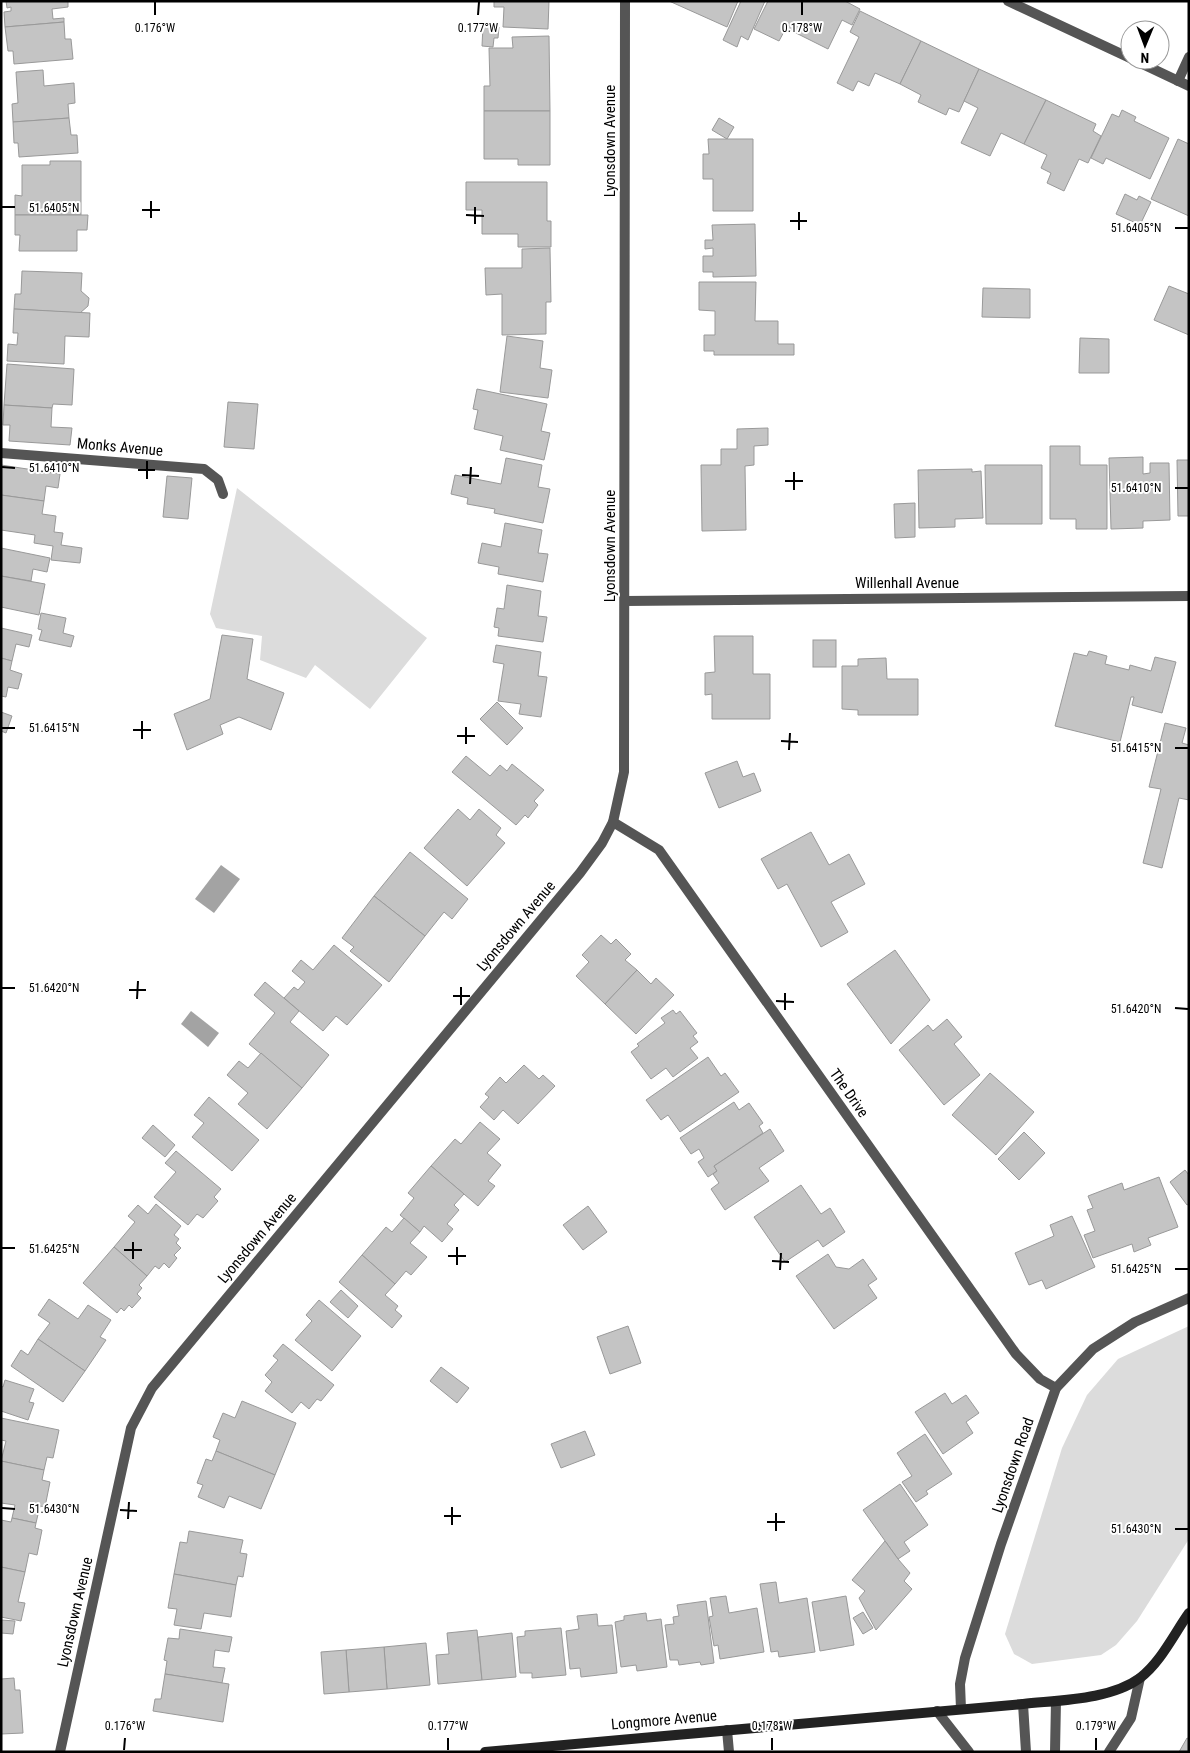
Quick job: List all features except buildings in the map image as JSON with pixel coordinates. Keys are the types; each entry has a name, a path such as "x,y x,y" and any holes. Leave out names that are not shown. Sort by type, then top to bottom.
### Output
{"main road":[{"path":"1056,1700 1094,1696 1118,1689 1140,1678 1158,1659 1189,1613"},
{"name":"Longmore Avenue","path":"485,1752 1056,1700"}],"street":[{"name":"Lyonsdown Avenue","path":"60,1752 131,1428 152,1388 580,873 602,843 613,822 624,772 625,1"},
{"path":"1008,1 1120,53"},
{"path":"1178,81 1189,58"},
{"path":"1155,70 1189,86"},
{"name":"Monks Avenue","path":"1,453 204,469 218,480 223,494"},
{"name":"Willenhall Avenue","path":"625,600 1189,596"},
{"name":"The Drive","path":"613,822 660,850 1016,1354 1040,1379 1056,1388"},
{"name":"Lyonsdown Road","path":"961,1709 960,1684 965,1658 1001,1544 1056,1388 1093,1349 1135,1322 1189,1298"},
{"path":"1109,1752 1131,1718 1140,1678"},
{"path":"1055,1752 1056,1700"},
{"path":"1023,1704 1026,1752"},
{"path":"936,1711 969,1752"},
{"path":"727,1730 729,1752"}],"shaded area":[{"path":"237,488 427,638 370,709 315,665 306,678 260,660 262,636 216,628 210,614"},
{"path":"221,865 240,879 214,913 195,899"},
{"path":"191,1011 219,1033 208,1047 181,1024"},
{"path":"1189,1326 1189,1539 1137,1621 1116,1645 1101,1655 1032,1664 1014,1654 1005,1634 1062,1448 1087,1395 1118,1359"}]}
